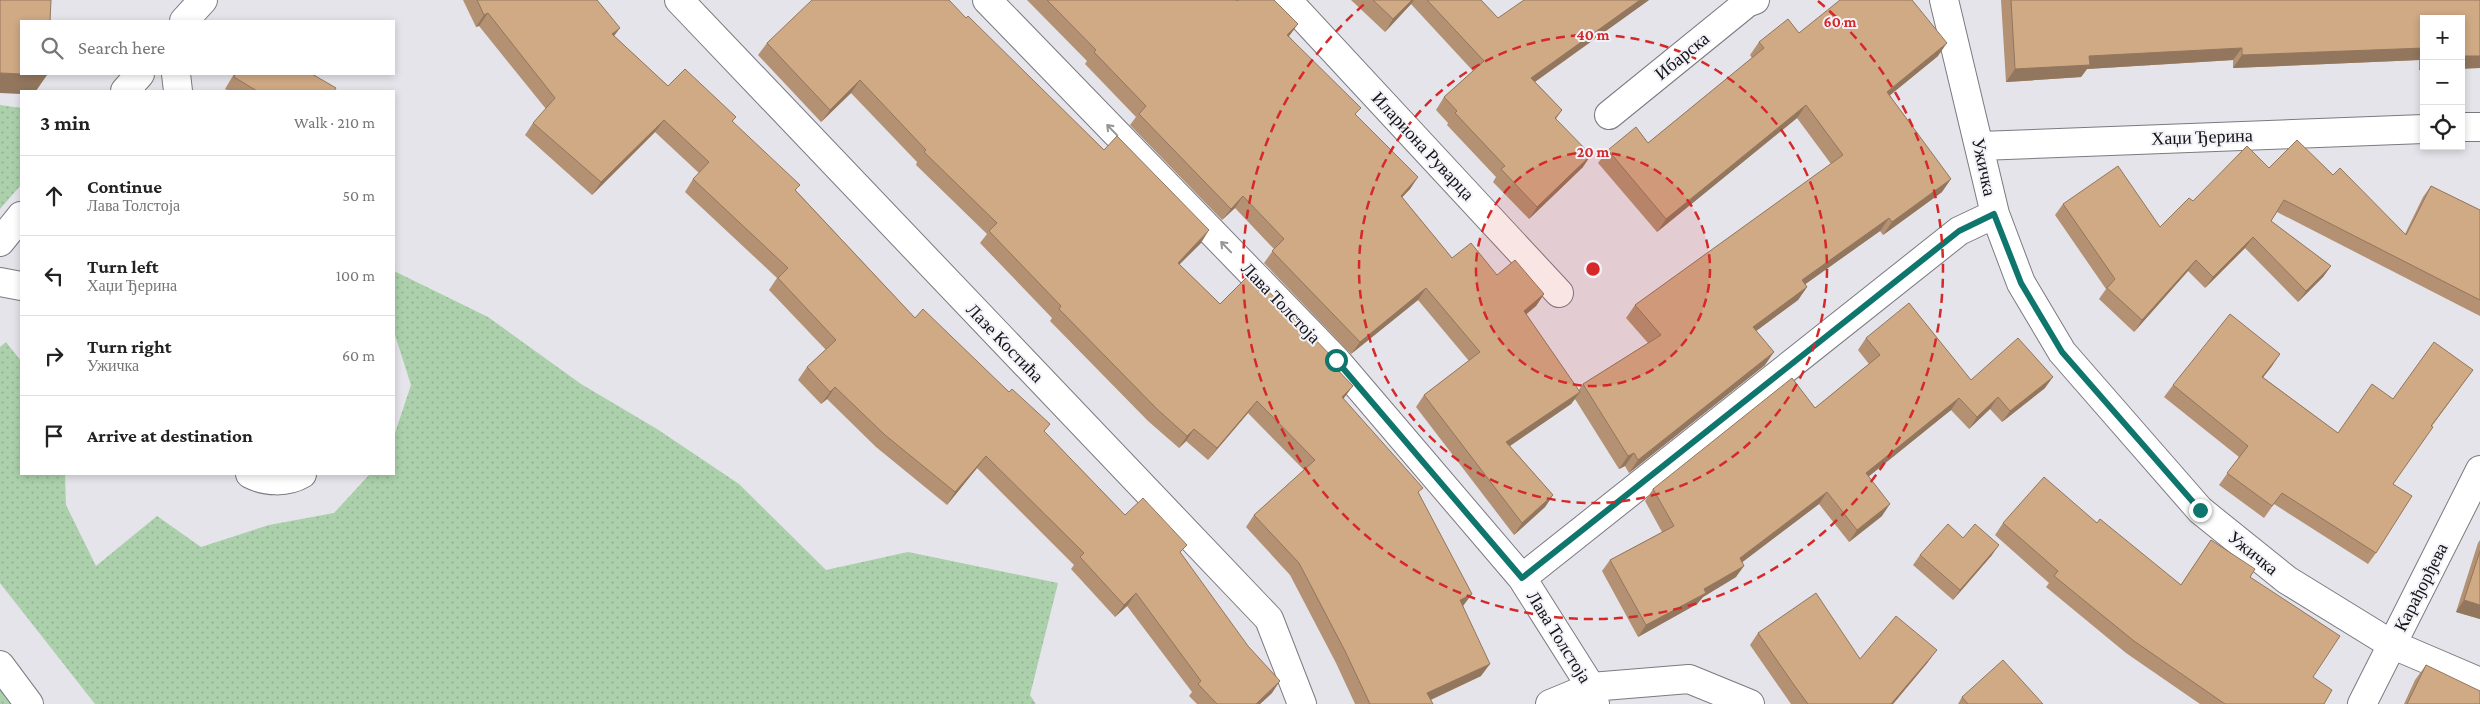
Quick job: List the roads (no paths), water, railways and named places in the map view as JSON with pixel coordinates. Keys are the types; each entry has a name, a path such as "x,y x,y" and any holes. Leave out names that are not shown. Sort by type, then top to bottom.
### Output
{"street":[{"path":"185,20 203,0"},
{"name":"Лазе Костића","path":"679,0 1269,619 1302,704"},
{"name":"Лава Толстоја","path":"987,0 1336,360 1522,578 1593,696"},
{"name":"Илариона Руварца","path":"1287,0 1559,293"},
{"name":"Ибарска","path":"1609,116 1747,4 1755,0"},
{"name":"Ужичка","path":"1944,0 1980,146 1994,214 2021,283 2062,352 2200,510 2287,580 2391,644 2480,682"},
{"path":"126,90 139,75"},
{"path":"176,75 178,90"},
{"path":"2465,127 2480,127"},
{"name":"Хаџи Ђерина","path":"1980,146 2420,129"},
{"path":"1522,578 1959,231 1994,214"},
{"path":"0,242 20,217"},
{"path":"0,282 20,286"},
{"name":"Карађорђева","path":"2362,704 2480,470"},
{"path":"254,475 274,480 294,479 300,475"},
{"path":"0,665 30,704"},
{"path":"1550,704 1689,679 1750,704"}]}
